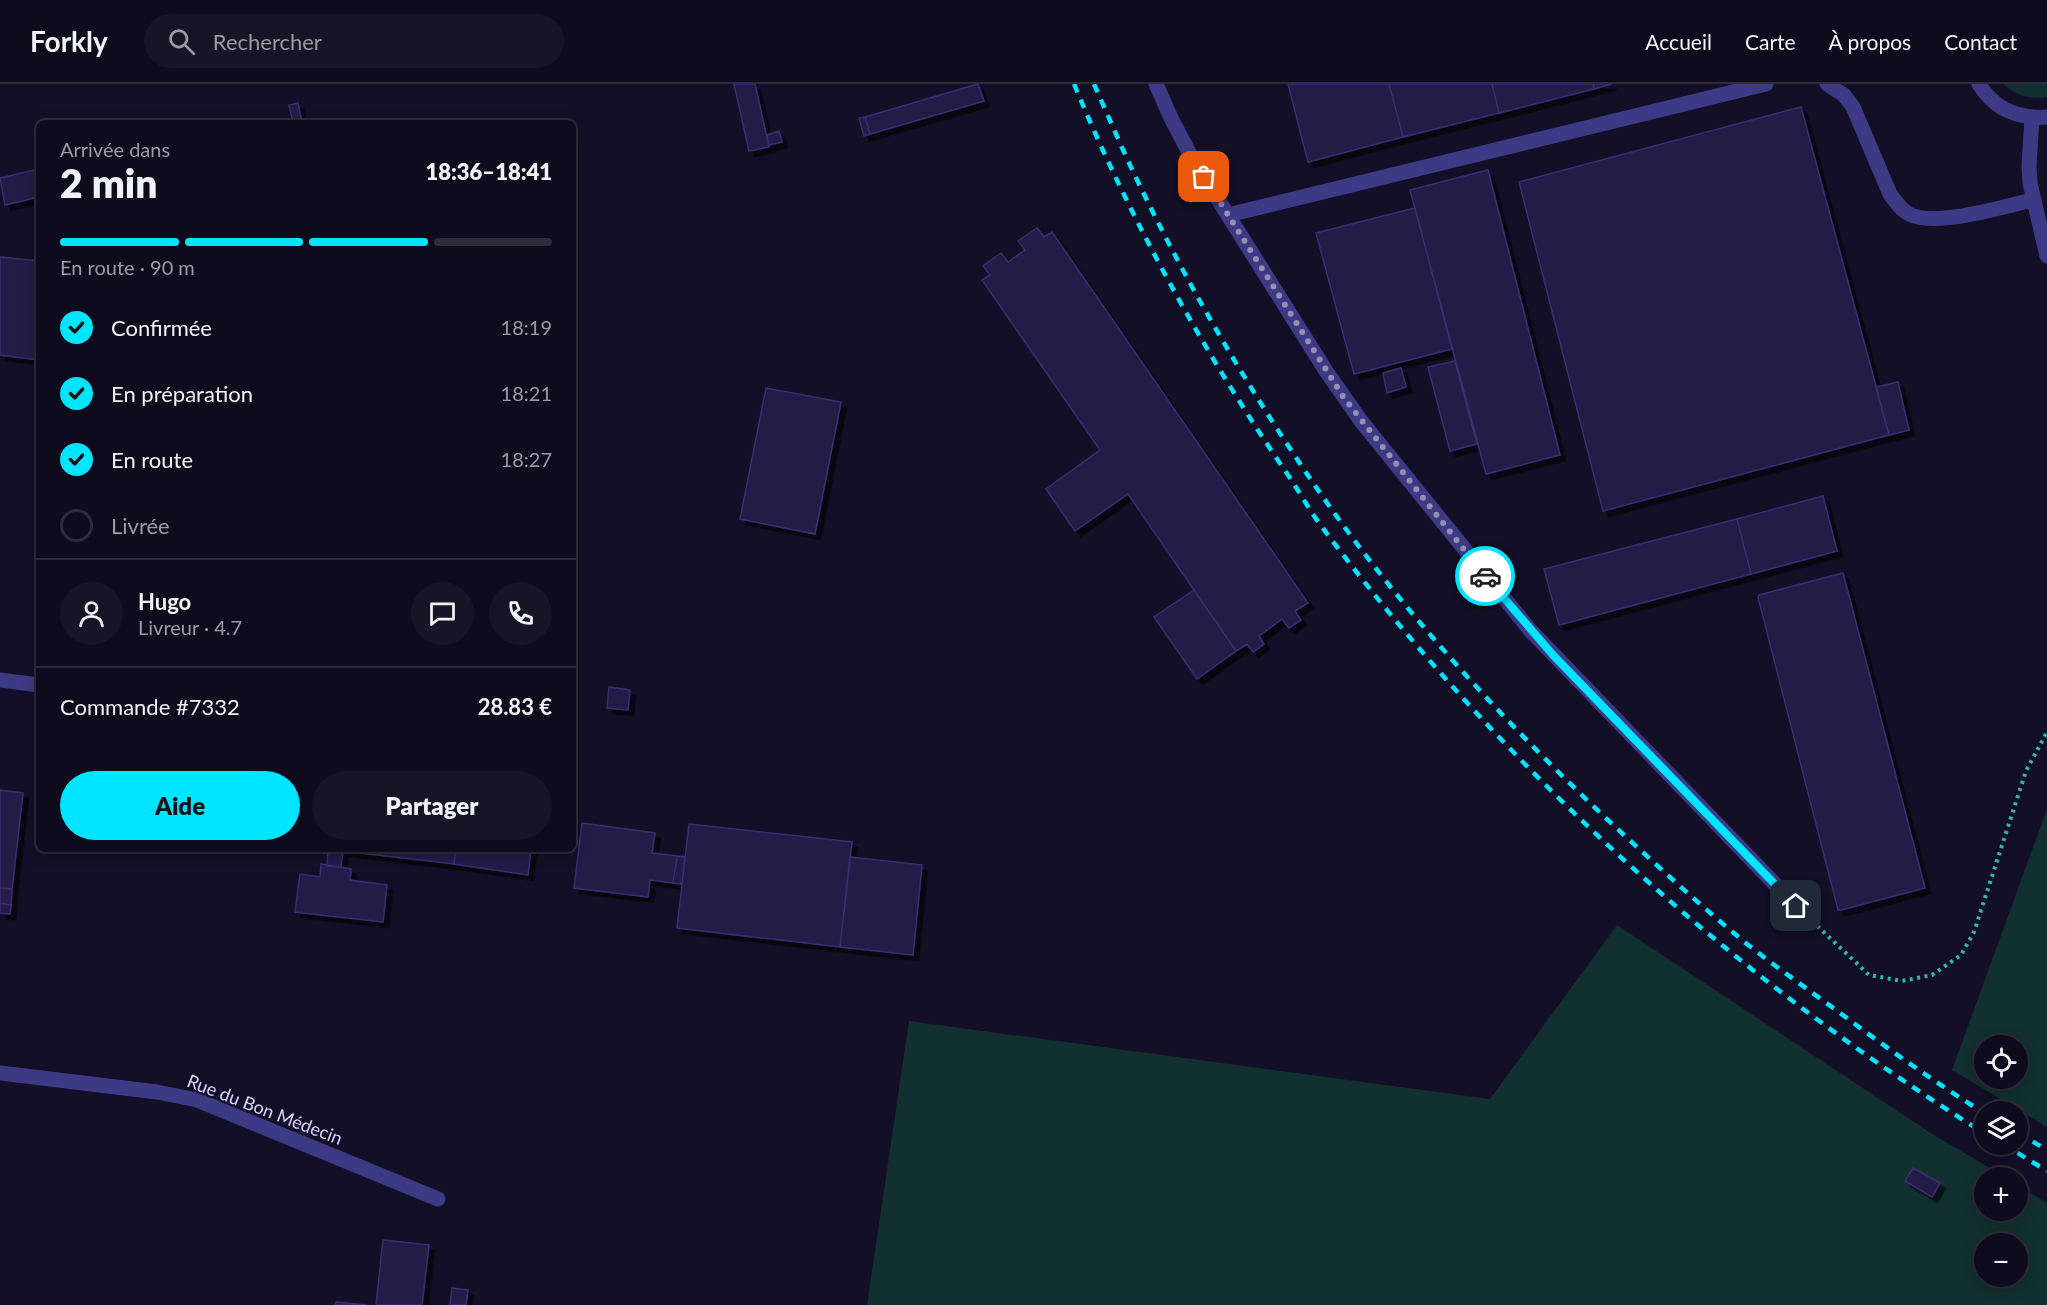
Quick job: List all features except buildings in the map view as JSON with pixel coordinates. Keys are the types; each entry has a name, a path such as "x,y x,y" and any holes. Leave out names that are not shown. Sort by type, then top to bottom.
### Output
{"street":[{"path":"1156,84 1182,139 1344,398 1511,607 1553,655 1796,906"},
{"path":"1228,215 1766,84"},
{"path":"1827,84 1844,95 1853,107 1890,194 1899,207 1909,214 1921,218 1950,218 2033,200"},
{"path":"1978,84 1990,99 2003,109 2017,115 2040,118 2029,166 2033,200 2047,256"},
{"path":"0,680 36,685"},
{"name":"Rue du Bon Médecin","path":"0,1073 157,1092 197,1100 438,1199"}],"path":[{"path":"1796,906 1869,975 1902,981 1932,975 1961,955 1974,932 2026,771 2047,732"}],"green space":[{"path":"2003,84 2047,84 2047,97 2024,96"},
{"path":"2047,809 2047,1127 2028,1116 2028,1101 2004,1101 1984,1089 2028,1089 2028,1035 1974,1035 1974,1083 1952,1070"},
{"path":"1617,925 1929,1132 1988,1167 1974,1167 1974,1221 2028,1221 2028,1191 2047,1203 2047,1305 867,1305 909,1021 1490,1099"}],"railway":[{"path":"1074,84 1145,236 1227,382 1319,523 1389,612 1463,698 1541,780 1623,859 1709,934 1797,1005 1889,1071 1974,1126"},
{"path":"1094,84 1161,227 1238,367 1339,520 1417,619 1546,760 1705,908 1791,977 1909,1063 1974,1106"},
{"path":"2028,1139 2047,1150"},
{"path":"2021,1155 2047,1171"}],"way so far":[{"path":"1204,177 1344,398 1485,576"}],"route":[{"path":"1485,576 1553,655 1796,906"}]}
